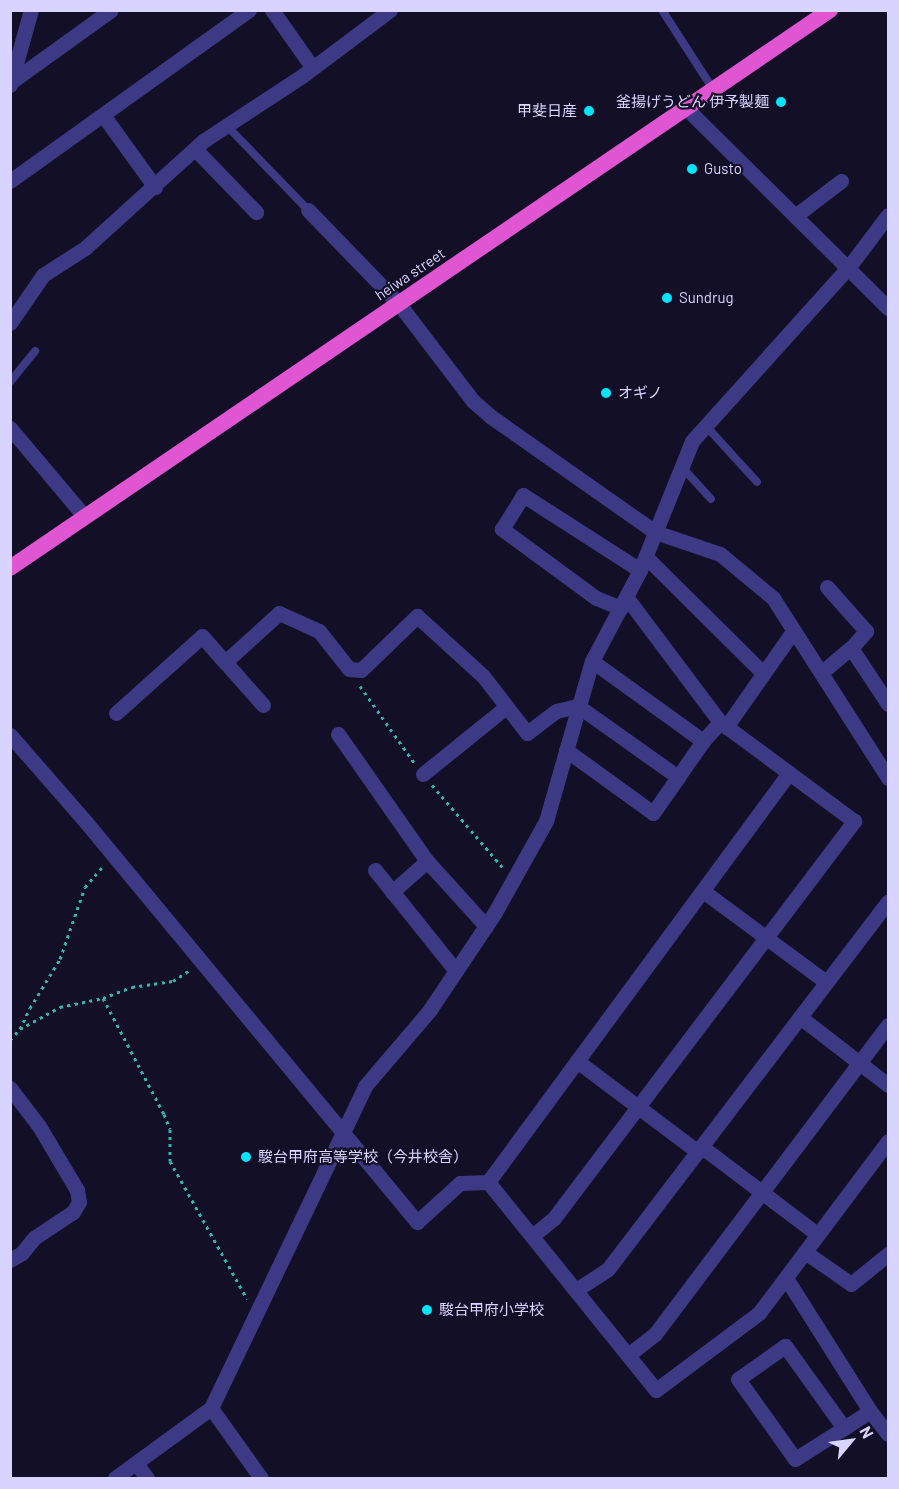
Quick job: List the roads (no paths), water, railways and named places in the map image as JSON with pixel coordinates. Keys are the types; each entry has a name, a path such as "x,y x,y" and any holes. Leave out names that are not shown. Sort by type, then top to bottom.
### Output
{"highway":[{"name":"heiwa street","path":"10,568 830,10"}],"street":[{"path":"11,84 31,10"},
{"path":"11,84 111,10"},
{"path":"10,181 249,10"},
{"path":"272,10 312,67"},
{"path":"10,323 44,275 85,248 195,149 390,10"},
{"path":"687,109 888,308"},
{"path":"103,115 154,187"},
{"path":"195,149 256,212"},
{"path":"795,216 841,181"},
{"path":"308,210 399,304 474,401 490,416 655,532 720,554 773,598 888,778"},
{"path":"115,1479 211,1408 365,1086 429,1011 486,926 546,821 592,661 643,564 692,441 848,268 888,215"},
{"path":"10,428 85,517"},
{"path":"532,1236 554,1218 854,821 723,725 624,603 596,598 502,529 523,495 643,564 763,673"},
{"path":"822,672 851,648 866,631 827,586"},
{"path":"225,662 279,613 319,631 349,669 361,670 417,616 483,676 527,734 556,711 578,705"},
{"path":"566,750 653,813 703,741 723,725 794,630"},
{"path":"116,713 202,636 263,705"},
{"path":"851,648 888,704"},
{"path":"592,661 703,741"},
{"path":"578,705 678,777"},
{"path":"423,774 506,706"},
{"path":"338,734 427,861 486,926"},
{"path":"10,735 113,855 417,1222 460,1183 488,1182"},
{"path":"488,1182 789,773"},
{"path":"392,892 427,861"},
{"path":"375,870 456,971"},
{"path":"703,891 826,982"},
{"path":"576,1290 608,1269 888,902"},
{"path":"800,1017 888,1085"},
{"path":"628,1355 655,1334 888,1025"},
{"path":"577,1061 817,1234"},
{"path":"10,1088 39,1126 77,1190 79,1202 73,1212 34,1238 22,1253 10,1260"},
{"path":"488,1182 656,1390 759,1313 888,1141"},
{"path":"806,1252 851,1284 888,1254"},
{"path":"786,1278 882,1420 844,1428 795,1459 738,1379 785,1346 844,1428"},
{"path":"211,1408 261,1479"},
{"path":"136,1463 147,1479"}],"lane":[{"path":"662,10 713,89"},
{"path":"226,125 308,210"},
{"path":"10,382 35,351"},
{"path":"705,425 757,482"},
{"path":"681,466 711,499"}],"place":[{"name":"釜揚げうどん 伊予製麺","path":"781,102"},
{"name":"甲斐日産","path":"589,111"},
{"name":"Gusto","path":"692,169"},
{"name":"Sundrug","path":"667,298"},
{"name":"オギノ","path":"606,393"},
{"name":"駿台甲府高等学校（今井校舎）","path":"246,1157"},
{"name":"駿台甲府小学校","path":"427,1310"}]}
